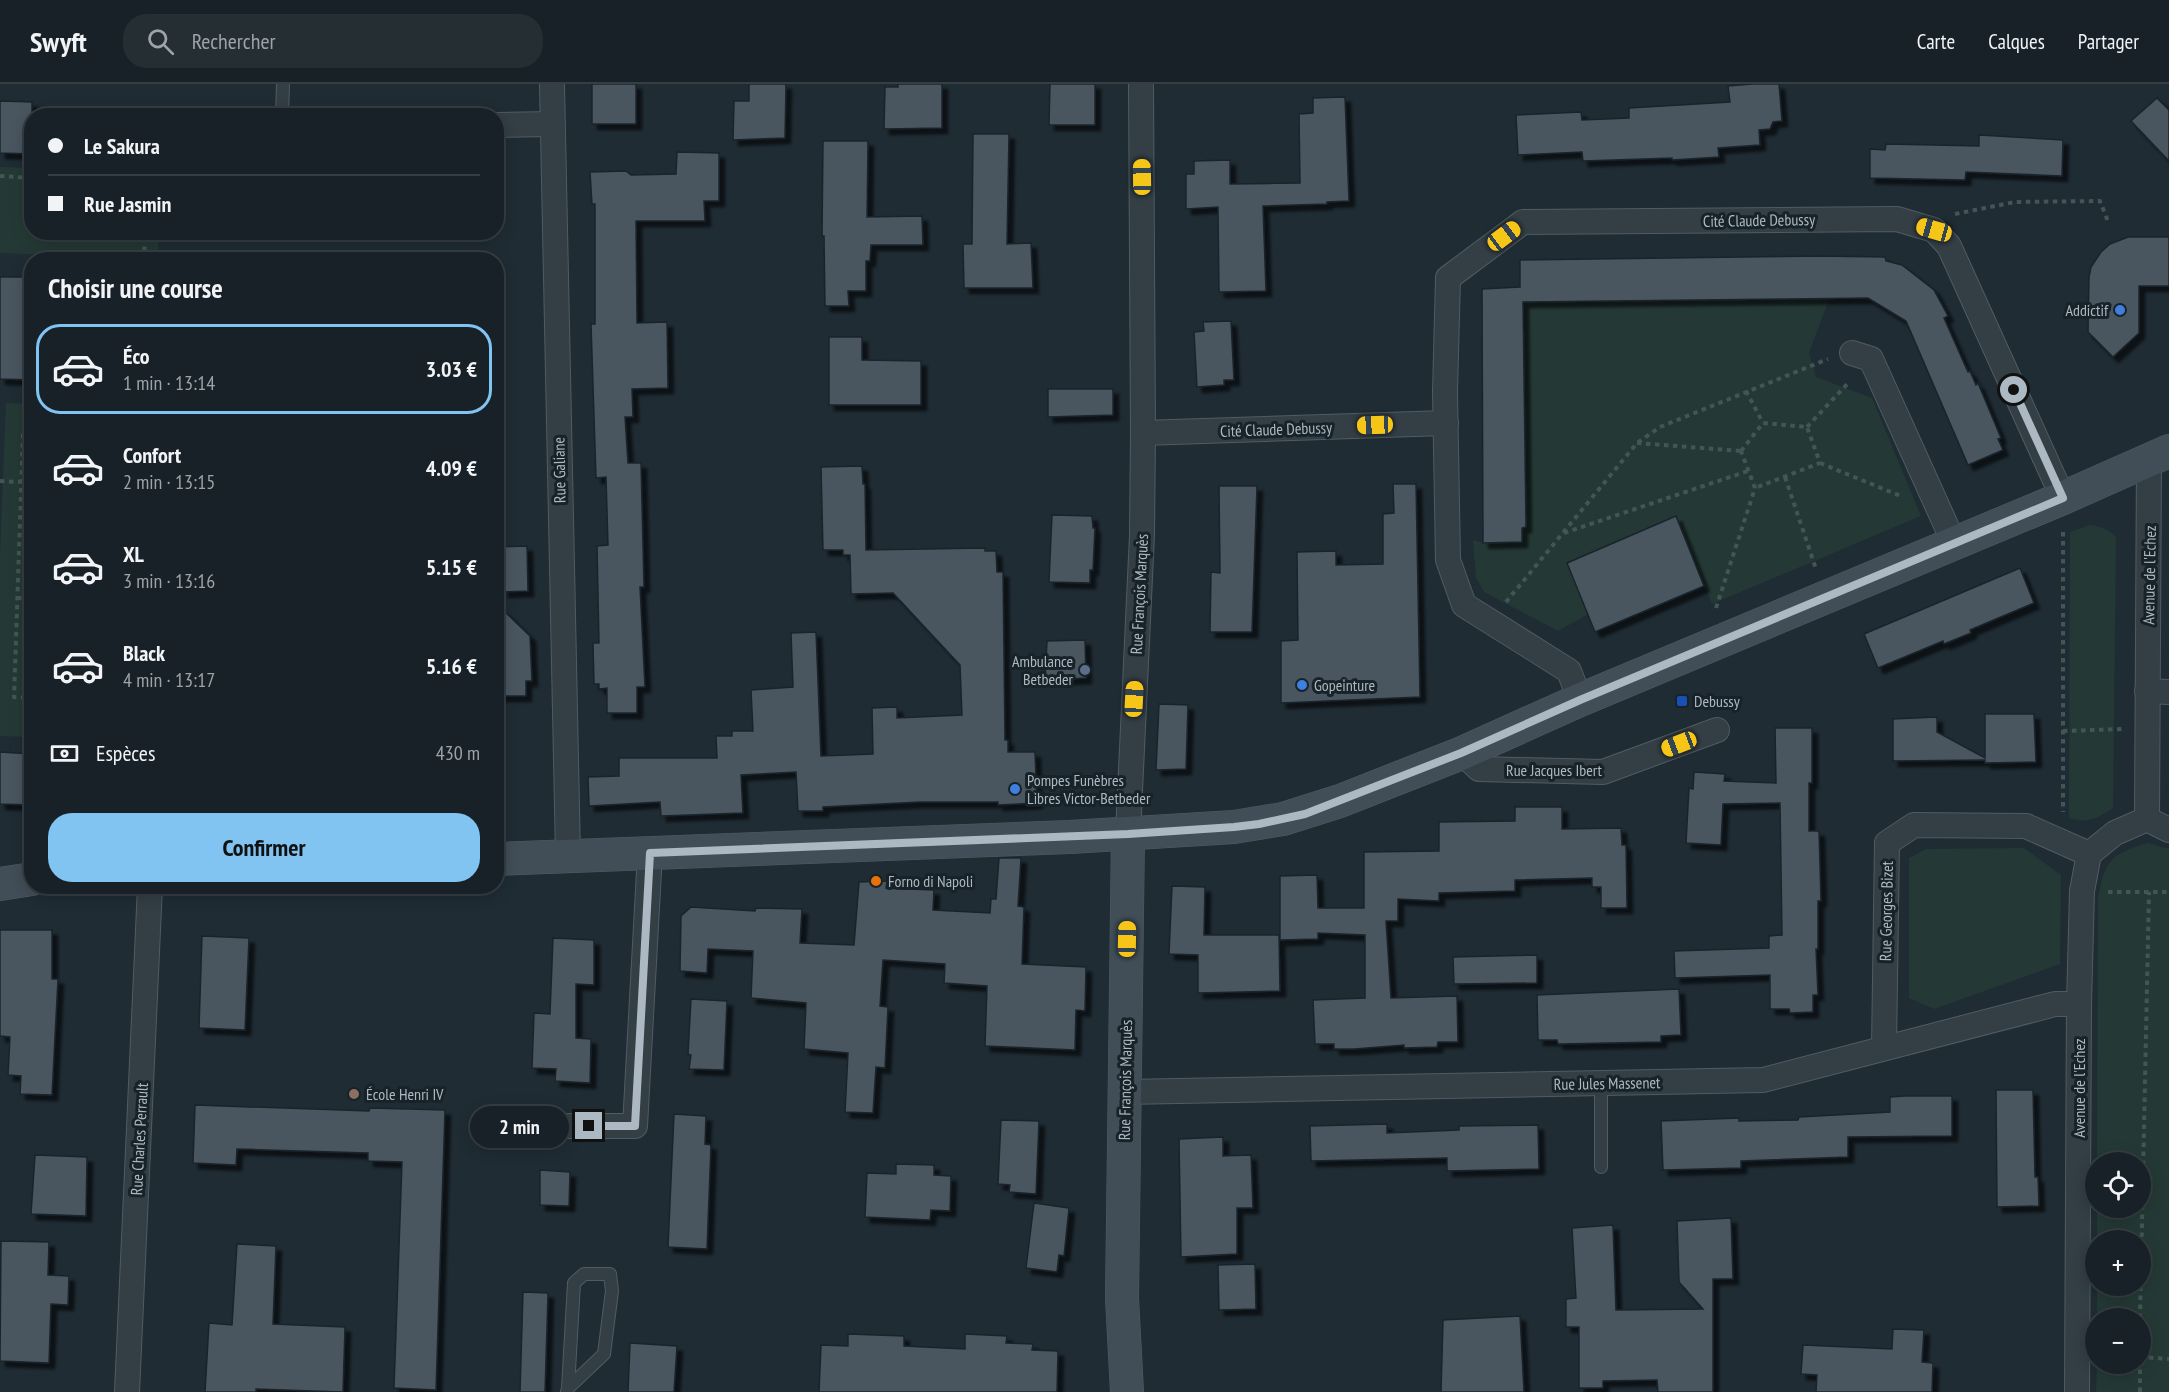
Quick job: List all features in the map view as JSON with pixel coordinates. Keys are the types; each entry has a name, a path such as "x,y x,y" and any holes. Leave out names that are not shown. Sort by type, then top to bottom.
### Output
{"main road":[{"path":"504,859 1128,834 1234,827 1283,819 1340,801 1461,753 1580,700 2063,498 2159,455"},
{"name":"Rue François Marquès","path":"1127,1392 1122,1298 1128,834"},
{"path":"0,884 24,880"}],"street":[{"name":"Rue Galiane","path":"552,84 568,856"},
{"name":"Rue François Marquès","path":"1128,834 1142,535 1141,84"},
{"path":"504,125 552,124"},
{"name":"Cité Claude Debussy","path":"1580,700 1569,671 1464,605 1448,560 1446,423 1448,278 1523,222 1897,219 1934,230 1949,246 2063,498"},
{"path":"1861,356 1931,492 1954,543"},
{"name":"Cité Claude Debussy","path":"1143,433 1446,423"},
{"name":"Avenue de l'Echez","path":"2147,819 2147,727 2158,691 2159,455"},
{"name":"Rue Jacques Ibert","path":"1461,753 1479,770 1603,772 1717,730"},
{"path":"2089,854 2115,833 2147,819 2169,830"},
{"name":"Rue Georges Bizet","path":"1884,1048 1887,843 1914,825 2026,826 2089,854"},
{"path":"544,1126 635,1126 650,853"},
{"name":"Avenue de l'Echez","path":"2077,1392 2079,1004 2082,891 2089,854"},
{"name":"Rue Charles Perrault","path":"127,1392 150,894"},
{"name":"Rue Jules Massenet","path":"1124,1092 1763,1080 2055,1004 2079,1004"}],"lane":[{"path":"282,108 283,84"},
{"path":"1601,1084 1601,1167"},
{"path":"584,1274 610,1274 612,1291 604,1354 568,1390 574,1283 584,1274"}],"path":[{"path":"0,176 24,178"},
{"path":"1910,223 2015,202 2100,201 2109,224"},
{"path":"1490,621 1637,443 1660,427 1822,361 1861,356"},
{"path":"1807,427 1861,356"},
{"path":"1746,391 1763,423"},
{"path":"1763,423 1807,427"},
{"path":"1741,451 1763,423"},
{"path":"1807,427 1820,463"},
{"path":"24,434 14,697 24,698"},
{"path":"1637,443 1741,451"},
{"path":"1703,648 1755,488 1741,451"},
{"path":"1755,488 1820,463 1901,497 1931,492"},
{"path":"1563,533 1748,471"},
{"path":"1785,477 1826,598"},
{"path":"0,481 21,482"},
{"path":"2063,498 2064,842"},
{"path":"17,598 24,598"},
{"path":"2063,731 2147,727"},
{"path":"2082,891 2169,892"},
{"path":"2140,1308 2149,892"},
{"path":"2151,1358 2169,1359"},
{"path":"2139,1392 2140,1374"}],"green space":[{"path":"0,167 24,168 24,240 159,240 158,252 0,253"},
{"path":"1786,296 1787,300 1829,299 1809,353 1816,377 1872,398 1921,516 1712,604 1676,517 1567,563 1588,614 1558,631 1484,592 1476,578 1473,540 1483,543 1521,361 1525,360 1522,302 1702,300"},
{"path":"6,403 24,404 24,737 0,736 0,554"},
{"path":"2090,525 2104,529 2116,537 2113,808 2097,817 2075,820 2069,818 2070,532"},
{"path":"2148,843 2169,849 2169,1392 2096,1392 2097,1374 2151,1374 2151,1308 2097,1308 2097,1296 2151,1296 2151,1230 2097,1230 2097,1218 2151,1218 2151,1152 2097,1152 2098,897 2108,866 2118,855"},
{"path":"2024,848 2061,875 2060,964 1934,1009 1909,998 1909,858 1926,849"}],"building":[{"path":"592,84 636,84 636,124 592,124"},
{"path":"749,84 786,84 785,138 733,140 734,101 749,101"},
{"path":"898,84 942,84 942,128 884,129 885,87 898,87"},
{"path":"1050,84 1095,84 1095,125 1049,125"},
{"path":"1779,84 1782,121 1773,122 1770,129 1759,130 1760,145 1718,148 1719,157 1672,160 1672,158 1583,161 1582,152 1518,155 1516,115 1581,112 1582,120 1629,118 1629,108 1730,102 1728,86"},
{"path":"1345,97 1349,201 1263,206 1266,291 1219,292 1218,207 1186,209 1186,174 1194,174 1194,161 1230,160 1230,184 1300,183 1299,114 1313,113 1313,98"},
{"path":"2157,98 2169,110 2169,161 2131,121"},
{"path":"0,101 32,102 32,108 24,108 24,154 0,153"},
{"path":"973,134 1009,134 1007,244 1031,243 1033,288 964,288 963,244 972,244"},
{"path":"1979,135 2063,140 2062,176 1966,172 1965,180 1870,178 1870,149 1885,150 1886,144 1979,146"},
{"path":"823,141 868,141 867,217 922,216 923,245 871,245 870,261 866,261 866,291 848,291 849,306 825,306 824,236 822,236"},
{"path":"677,152 719,153 719,201 704,201 705,221 636,221 637,323 667,322 668,388 632,389 633,417 625,417 628,463 641,463 644,587 640,587 645,687 637,687 637,713 607,713 607,688 599,689 599,684 594,684 593,643 599,643 597,546 608,545 606,477 596,478 591,324 595,324 595,204 592,204 590,172 626,171 631,175 676,174"},
{"path":"2128,237 2169,237 2169,286 2139,286 2139,333 2113,357 2088,332 2089,277 2091,267 2101,252 2110,244"},
{"path":"1885,257 1886,261 1902,265 1934,290 1948,316 1944,318 1968,372 1970,371 1976,385 1978,383 2001,438 1998,439 2003,450 1968,465 1906,321 1868,298 1523,302 1526,527 1522,528 1522,542 1483,543 1482,289 1520,287 1520,260"},
{"path":"0,277 24,277 24,380 0,379"},
{"path":"1231,321 1234,380 1224,380 1224,385 1197,387 1194,332 1204,331 1203,322"},
{"path":"829,337 862,337 862,360 921,361 921,405 829,405"},
{"path":"1048,389 1113,389 1113,415 1048,417"},
{"path":"862,466 863,484 865,484 866,550 985,548 985,551 996,551 997,572 1003,572 1005,740 1008,740 1008,752 1035,752 1037,803 998,805 998,802 920,802 823,807 823,811 798,811 796,772 741,775 743,813 661,816 660,802 589,806 588,777 619,776 619,758 717,758 716,736 732,736 732,731 753,731 751,690 793,687 791,633 816,632 821,756 873,754 872,708 897,707 897,718 962,715 960,665 893,593 851,594 850,555 843,555 843,550 823,550 821,467"},
{"path":"1393,484 1416,484 1420,697 1281,703 1281,641 1298,640 1297,552 1336,551 1336,565 1383,564 1383,514 1394,513"},
{"path":"1219,486 1257,486 1252,632 1210,632 1211,572 1220,573"},
{"path":"1052,515 1092,516 1093,528 1095,528 1093,570 1090,570 1090,583 1049,582"},
{"path":"1676,516 1704,586 1595,632 1567,563"},
{"path":"527,546 528,591 504,592 504,547"},
{"path":"2020,568 2034,603 1970,630 1971,633 1944,644 1943,641 1878,668 1864,634"},
{"path":"504,611 530,636 532,681 526,681 526,696 504,696"},
{"path":"1085,640 1086,678 1045,680 1047,641"},
{"path":"1159,704 1188,705 1186,769 1156,770"},
{"path":"1985,714 2034,714 2036,762 1893,761 1893,719 1937,717 1937,732 1985,758"},
{"path":"1775,728 1812,728 1809,831 1819,831 1821,901 1818,901 1818,949 1816,949 1818,995 1813,995 1813,1012 1790,1013 1789,1009 1770,1009 1770,975 1675,978 1674,951 1769,948 1769,936 1782,935 1780,803 1723,804 1721,845 1686,843 1689,788 1693,789 1694,772 1725,774 1724,781 1776,783"},
{"path":"0,752 24,754 24,805 0,804"},
{"path":"1515,807 1562,807 1562,829 1621,828 1622,845 1626,845 1627,908 1601,908 1601,887 1592,887 1592,878 1515,880 1515,891 1439,893 1439,901 1398,899 1398,921 1386,921 1391,998 1457,996 1458,1042 1438,1042 1437,1047 1404,1048 1404,1045 1354,1049 1334,1049 1334,1044 1315,1044 1313,1000 1365,998 1365,935 1318,933 1318,939 1280,940 1280,876 1317,875 1318,908 1364,908 1364,852 1439,851 1439,822 1515,821"},
{"path":"999,858 1021,858 1018,906 1024,907 1022,964 1086,967 1085,1011 1076,1010 1075,1050 985,1046 987,986 944,983 945,964 883,960 880,1006 888,1007 885,1068 876,1067 873,1113 845,1112 848,1053 804,1049 806,1003 751,998 753,951 708,949 707,973 680,971 681,916 691,907 755,911 756,908 802,909 800,943 854,945 859,882 887,881 886,888 934,890 933,910 990,913 991,899 996,899"},
{"path":"1172,886 1205,887 1204,935 1279,935 1280,991 1198,993 1198,955 1169,954"},
{"path":"0,930 52,930 52,979 58,979 52,1095 20,1094 21,1076 8,1075 10,1037 0,1036"},
{"path":"202,936 249,938 245,1030 199,1028"},
{"path":"553,938 594,940 594,985 576,984 576,1038 591,1039 590,1083 555,1081 556,1069 532,1068 534,1013 550,1014"},
{"path":"1537,955 1537,983 1454,984 1453,957"},
{"path":"1679,989 1681,1035 1661,1036 1661,1042 1558,1044 1557,1040 1538,1040 1537,995"},
{"path":"691,999 727,1001 724,1070 689,1069"},
{"path":"1996,1090 2033,1090 2035,1177 2038,1177 2039,1206 1997,1207"},
{"path":"1952,1096 1952,1136 1848,1137 1848,1157 1741,1161 1741,1168 1663,1170 1661,1121 1739,1118 1739,1121 1798,1120 1799,1117 1890,1112 1890,1097"},
{"path":"195,1105 369,1111 370,1108 445,1110 436,1390 394,1388 402,1162 368,1161 368,1153 237,1149 236,1165 193,1163"},
{"path":"674,1114 706,1116 705,1144 711,1145 707,1249 668,1247"},
{"path":"1001,1120 1039,1121 1036,1194 1009,1192 1010,1185 998,1184"},
{"path":"1387,1124 1387,1133 1459,1130 1459,1126 1538,1125 1539,1169 1447,1171 1447,1158 1311,1161 1310,1126"},
{"path":"1223,1137 1223,1156 1251,1155 1253,1208 1237,1208 1237,1254 1181,1257 1179,1139"},
{"path":"35,1155 87,1157 86,1216 31,1214"},
{"path":"896,1164 934,1165 934,1175 951,1176 950,1211 931,1210 930,1220 865,1217 867,1173 896,1174"},
{"path":"540,1170 570,1172 569,1206 540,1205"},
{"path":"1034,1203 1069,1208 1064,1256 1059,1255 1057,1272 1026,1268"},
{"path":"1731,1218 1733,1279 1713,1279 1713,1392 1658,1392 1657,1380 1603,1381 1603,1388 1579,1388 1579,1327 1566,1327 1566,1299 1576,1298 1572,1228 1613,1225 1616,1310 1703,1309 1679,1282 1677,1221"},
{"path":"1,1241 49,1242 48,1275 69,1276 68,1305 51,1304 49,1363 0,1361"},
{"path":"237,1244 276,1246 273,1324 345,1327 343,1392 256,1389 256,1392 205,1392 209,1323 232,1325"},
{"path":"1255,1264 1256,1309 1219,1310 1218,1265"},
{"path":"523,1292 548,1293 545,1392 520,1392"},
{"path":"1520,1316 1524,1392 1441,1392 1443,1320"},
{"path":"1893,1329 1924,1330 1922,1362 1933,1363 1932,1392 1816,1392 1817,1375 1801,1374 1803,1345 1892,1349"},
{"path":"848,1334 904,1336 904,1346 965,1349 965,1334 1007,1336 1006,1343 1033,1344 1032,1350 1058,1351 1057,1392 819,1392 821,1345 848,1346"},
{"path":"630,1343 677,1346 674,1392 628,1392"}],"place":[{"name":"Addictif","path":"2120,310"},
{"name":"Ambulance Betbeder","path":"1085,670"},
{"name":"Gopeinture","path":"1302,685"},
{"name":"Debussy","path":"1682,701"},
{"name":"Pompes Funèbres Libres Victor-Betbeder","path":"1015,789"},
{"name":"Forno di Napoli","path":"876,881"},
{"name":"École Henri IV","path":"354,1094"}],"route":[{"path":"589,1126 635,1126 650,853 1128,834 1234,827 1305,814 1461,753 1580,700 2063,498 2014,390"}]}
